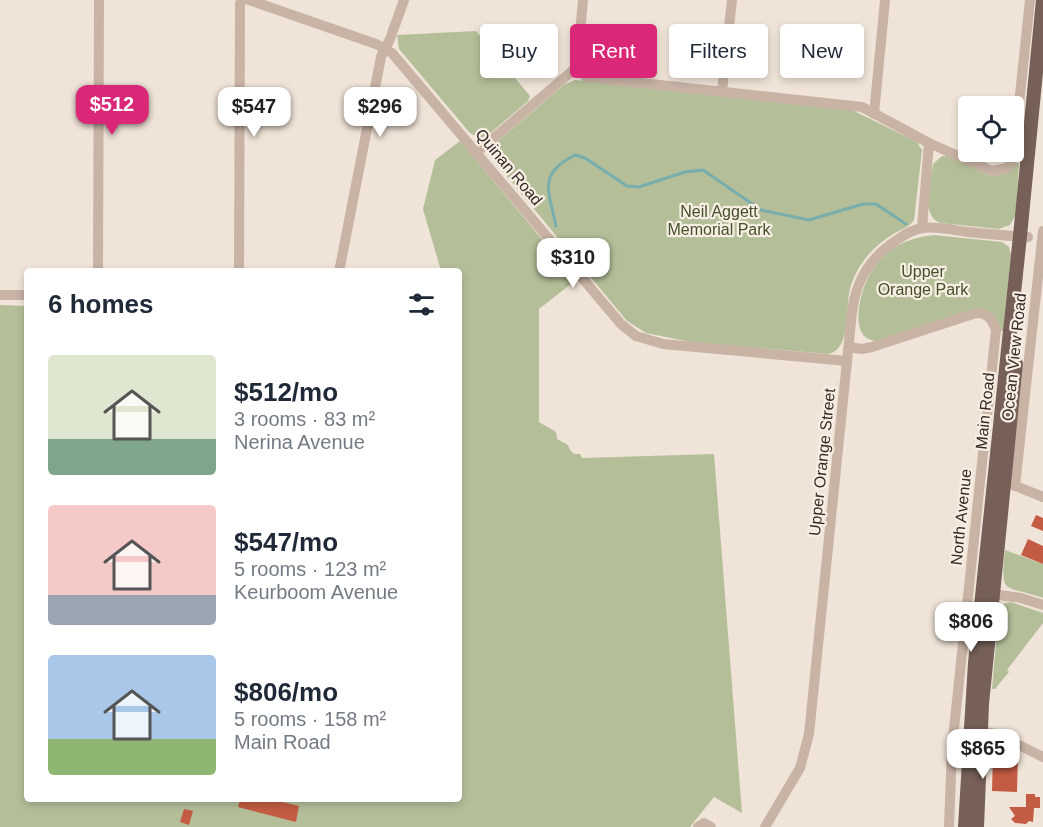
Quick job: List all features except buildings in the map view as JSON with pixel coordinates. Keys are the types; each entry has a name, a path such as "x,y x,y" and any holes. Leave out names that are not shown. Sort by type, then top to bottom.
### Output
{"main road":[{"name":"Main Road","path":"966,827 970,733 987,594 1004,483 1043,0"},
{"name":"Main Road","path":"1024,236 1043,91"},
{"name":"Main Road","path":"977,827 987,594"}],"street":[{"path":"98,268 99,0"},
{"path":"239,268 242,0"},
{"name":"Quinan Road","path":"249,0 376,44 401,61 621,324 636,336 663,344 847,361"},
{"path":"340,268 381,57 404,0"},
{"path":"581,24 583,0"},
{"path":"722,91 732,0"},
{"path":"874,114 885,0"},
{"path":"1020,96 1030,0"},
{"path":"477,152 570,73"},
{"path":"596,78 862,107 958,156"},
{"path":"922,228 929,143"},
{"path":"970,162 992,171 1002,170 1012,162"},
{"name":"Upper Orange Street","path":"765,827 800,768 809,734 847,361 855,295 864,272 875,257 891,243 908,232 922,228 1024,236"},
{"name":"Ocean View Road","path":"1004,483 1037,332 1043,231"},
{"path":"0,295 24,295"},
{"name":"North Avenue","path":"849,347 862,349 872,347 976,312 991,319 996,330 952,748 949,827"},
{"path":"1004,483 1043,497"},
{"path":"987,594 1021,598 1043,605"},
{"path":"981,731 999,735 1043,757"}],"green space":[{"path":"476,31 480,36 480,78 515,78 530,96 528,101 487,136 479,138 470,133 399,49 397,35"},
{"name":"Neil Aggett Memorial Park","path":"575,80 850,109 917,142 922,150 914,220 880,243 858,269 849,294 844,336 836,350 828,354 691,342 646,333 627,321 490,156 492,146 565,84"},
{"path":"460,141 576,280 539,309 539,422 556,432 557,439 568,445 574,454 580,454 582,458 714,454 742,813 714,797 690,827 0,827 0,305 24,306 24,802 462,802 462,268 440,268 423,209 435,160"},
{"name":"Upper Orange Park","path":"942,156 948,156 991,176 1006,173 1019,162 1016,215 1010,225 999,229 940,223 934,219 928,205 933,164"},
{"name":"Upper Orange Park","path":"934,235 1002,242 1009,247 1011,255 1003,331 1000,331 978,308 879,341 869,339 859,327 858,317 861,297 872,271 888,252 900,244"},
{"path":"1005,550 1043,564 1043,598 1008,586 1003,575"},
{"path":"1011,602 1043,613 1043,623 1007,670 1009,672 995,689 992,689 999,607"}],"waterway":[{"path":"556,226 549,193 550,177 555,169 575,155 585,158 627,186 639,187 685,172 703,170 761,210 809,220 863,204 876,204 906,224"}]}
